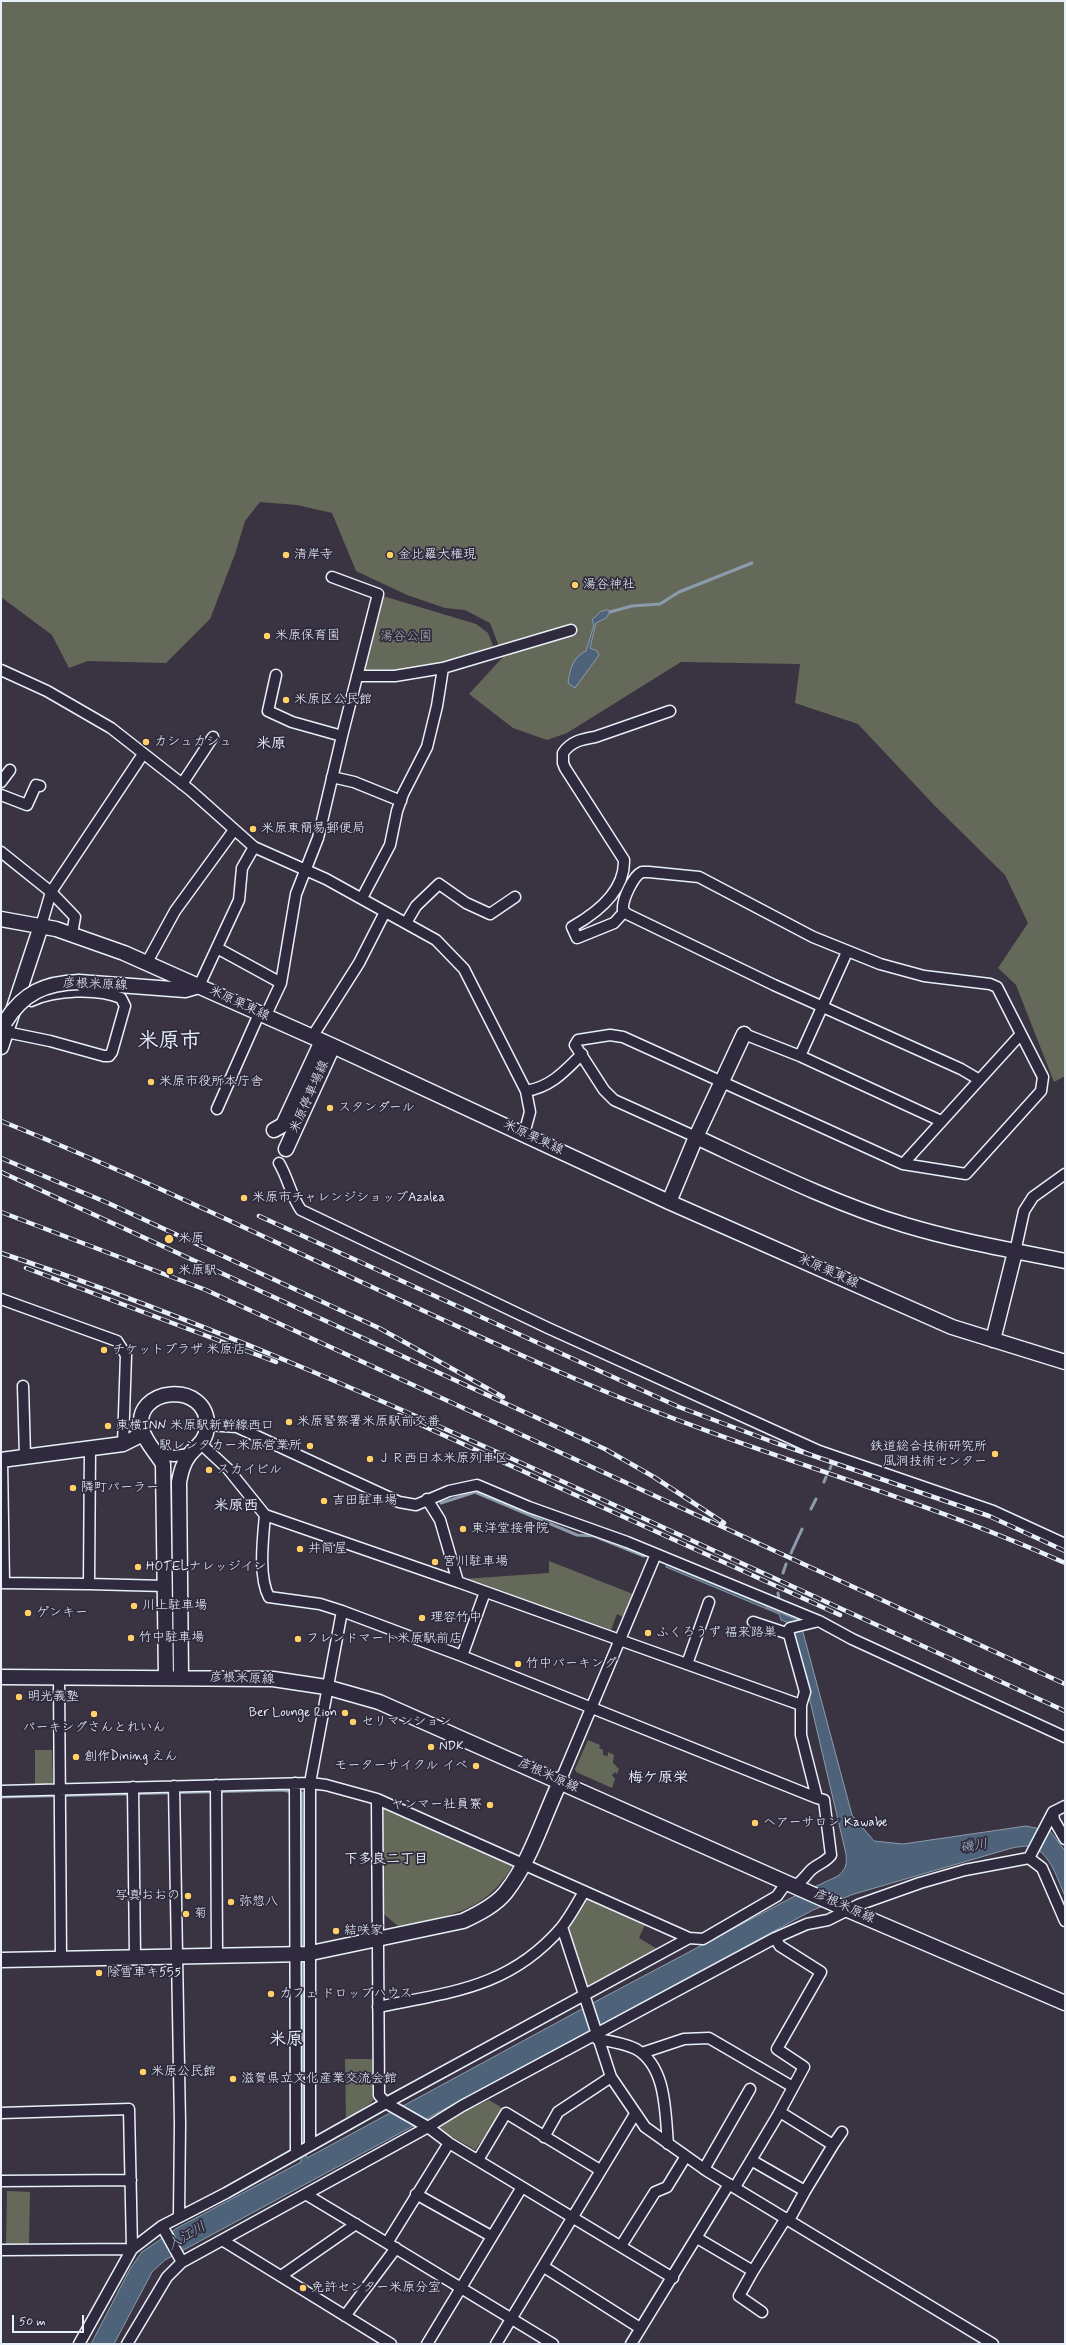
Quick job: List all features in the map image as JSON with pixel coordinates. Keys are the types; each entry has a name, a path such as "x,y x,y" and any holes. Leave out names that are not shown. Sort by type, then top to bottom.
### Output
{"main road":[{"name":"米原栗東線","path":"1,919 41,926 72,934 124,953 322,1041 669,1202 952,1327 1065,1362"},
{"path":"1,1047 5,1022 41,926"},
{"name":"彦根米原線","path":"5,1022 18,1004 34,990 55,984 79,982 185,990 199,986"},
{"path":"669,1202 696,1137 744,1034"},
{"name":"米原停車場線","path":"274,1130 283,1125 322,1041"},
{"name":"米原停車場線","path":"286,1149 322,1041"},
{"path":"696,1137 799,1185 878,1216 951,1238 1065,1261"},
{"path":"993,1340 1015,1252"},
{"path":"166,1677 163,1464 143,1434 142,1418 146,1409 156,1398 164,1394 181,1394 190,1397 202,1409 207,1425 206,1436 201,1444 190,1454 181,1469 182,1677"},
{"path":"2,1460 90,1447 124,1444 143,1434"},
{"name":"彦根米原線","path":"1,1677 182,1677 273,1679 326,1688 379,1702 845,1908 1065,2003"},
{"path":"1,1960 303,1954 445,1926 470,1918 506,1893 523,1865 560,1782"}],"street":[{"path":"217,1109 262,1015 281,982 296,894 318,838 378,594 332,577"},
{"path":"357,676 395,676 443,668 571,630"},
{"path":"362,898 390,845 401,801 427,747 437,706 443,668"},
{"path":"1,670 47,691 112,728 182,784 254,847 305,871 326,879 436,940 464,969 526,1091 530,1112 524,1134"},
{"path":"276,675 268,711 292,722 342,736"},
{"path":"624,912 614,923 577,938 572,927 594,914 613,894 623,874 624,860 565,768 563,763 563,753 572,744 582,740 670,711"},
{"path":"182,784 214,736"},
{"path":"41,926 51,892 143,754"},
{"path":"1,782 10,770"},
{"path":"332,777 354,782 401,801"},
{"path":"1,795 27,805 36,785 40,786"},
{"path":"146,964 158,946 175,911 234,830"},
{"path":"199,986 239,900 242,868 254,847"},
{"path":"1,852 51,892 75,917 72,934"},
{"path":"696,1137 614,1100 604,1090 575,1045 578,1040 615,1035 903,1164 966,1174 1041,1092 1043,1076 997,987 986,983 924,976 880,964 847,952 813,937 699,877 649,872 639,873 622,905 624,912 822,1006 960,1069 978,1079"},
{"path":"406,923 416,906 439,884 466,903 490,914 515,897"},
{"path":"322,1041 359,963 386,912"},
{"path":"217,948 281,982"},
{"path":"800,1056 847,952"},
{"path":"73,991 116,996 124,1000 125,1006 112,1052 109,1056 5,1022 48,994 73,991"},
{"path":"744,1034 800,1056 941,1122"},
{"path":"903,1164 978,1079 1021,1034"},
{"path":"526,1091 538,1089 553,1081 582,1054"},
{"path":"279,1163 288,1178 297,1204 301,1210 548,1328 819,1451 993,1511 1065,1544"},
{"path":"1015,1252 1024,1211 1033,1198 1065,1174"},
{"path":"1,1299 117,1341 126,1355 124,1444"},
{"path":"23,1386 25,1456"},
{"path":"207,1425 237,1427 399,1502 416,1505 427,1499 449,1491 477,1485 528,1507 656,1554 818,1621 1065,1737"},
{"path":"201,1444 228,1469 265,1515 458,1582 801,1705"},
{"path":"90,1447 90,1584"},
{"path":"157,1454 174,1456 190,1454"},
{"path":"2,1460 3,1583 165,1586"},
{"path":"427,1499 440,1520 458,1582"},
{"path":"1,1791 61,1794 216,1790 310,1783 326,1785 377,1799 689,1938 703,1939 777,1896 804,1880 810,1870 827,1861 831,1855 824,1800 591,1709 462,1656 342,1610 320,1604 269,1597 264,1587 263,1535 265,1515"},
{"path":"560,1782 656,1554"},
{"path":"462,1656 485,1592"},
{"path":"687,1664 709,1602"},
{"path":"303,2148 303,1954 310,1783 326,1688 342,1610"},
{"path":"753,1622 790,1631 818,1621"},
{"path":"790,1631 805,1692 801,1705 801,1735 817,1798"},
{"path":"59,1677 61,1959"},
{"path":"295,1784 303,1954 303,2148"},
{"path":"216,1790 216,1955"},
{"path":"174,1791 180,2124 179,2215"},
{"path":"133,1792 135,1958"},
{"path":"377,1799 379,2096 390,2105 425,2125 449,2143 673,2278"},
{"path":"1031,1856 1052,1815 1065,1806"},
{"path":"1052,1815 1065,1839"},
{"path":"127,2344 167,2277 180,2259 222,2240 306,2194 425,2125 596,2035 774,1938 807,1924 828,1920 845,1908 920,1883 965,1870 1031,1856"},
{"path":"1031,1856 1042,1868 1065,1921"},
{"path":"378,2006 475,1987 492,1980 531,1957 562,1927 584,1892"},
{"path":"562,1927 596,2035 611,2077 645,2127 704,2169 993,2344"},
{"path":"79,2344 132,2249 164,2230 179,2215 226,2193 303,2148 390,2105 585,1999 689,1938"},
{"path":"631,2344 673,2278 696,2238 751,2160 780,2112 804,2067 777,2049 821,1972 780,1946 774,1938"},
{"path":"596,2035 623,2044 642,2053 653,2064 659,2078 668,2144"},
{"path":"642,2053 684,2039 709,2038 794,2087"},
{"path":"544,2137 558,2112 611,2077"},
{"path":"704,2169 750,2088"},
{"path":"1,2113 129,2109 132,2249"},
{"path":"780,2112 833,2145"},
{"path":"478,2160 506,2113 600,2170"},
{"path":"496,2344 544,2267 600,2170 635,2114"},
{"path":"762,2312 739,2296 753,2271 842,2132"},
{"path":"387,2243 449,2143"},
{"path":"621,2246 655,2192 667,2187 686,2156"},
{"path":"751,2160 805,2191"},
{"path":"1,2185 1,2179 130,2180"},
{"path":"427,2344 522,2187"},
{"path":"306,2194 553,2344"},
{"path":"416,2194 491,2236"},
{"path":"281,2276 356,2224"},
{"path":"164,2230 180,2259"},
{"path":"696,2238 753,2271"},
{"path":"222,2240 391,2344"},
{"path":"345,2316 396,2248"},
{"path":"1,2250 132,2249"},
{"path":"544,2267 640,2328"}],"green space":[{"path":"1,1 1065,1 1065,1076 1054,1082 1016,985 998,968 1028,923 1005,875 934,805 858,724 795,703 800,664 681,662 567,733 547,740 513,728 469,694 503,657 490,623 465,610 445,608 407,595 356,571 332,513 297,505 260,502 245,521 235,554 210,619 166,663 88,661 69,668 52,635 1,597"},
{"name":"湯谷公園","path":"383,596 476,624 488,633 493,646 447,661 416,669 368,672 365,669"},
{"path":"549,1561 633,1594 623,1617 617,1614 611,1630 463,1579 549,1573"},
{"path":"588,1740 600,1745 599,1748 603,1750 603,1755 608,1756 608,1752 614,1755 613,1763 619,1769 617,1774 615,1772 612,1775 615,1779 612,1788 576,1772 575,1769"},
{"path":"35,1750 52,1750 53,1783 35,1786"},
{"path":"386,1807 511,1864 512,1867 501,1882 476,1904 448,1916 398,1926 380,1911 382,1809"},
{"path":"588,1897 646,1922 639,1938 659,1950 586,1988 567,1930 585,1899"},
{"path":"345,2059 375,2059 375,2098 371,2103 346,2119"},
{"path":"489,2100 504,2109 475,2150 439,2129 442,2121"},
{"path":"7,2191 30,2192 29,2246 6,2245"}],"water":[{"path":"608,610 610,612 606,618 596,623 590,648 597,651 599,655 575,688 568,683 573,664 578,657 586,651 594,625 592,620 600,612"},
{"path":"668,1564 764,1604 766,1607 800,1621 852,1815 874,1841 903,1844 1026,1826 1050,1831 1065,1851 1065,1896 1049,1861 1039,1850 1030,1846 1025,1846 1012,1848 854,1894 813,1910 165,2260 152,2272 114,2344 91,2344 130,2269 142,2252 177,2228 301,2162 301,2156 306,2154 307,2158 606,1996 791,1898 838,1876 843,1871 846,1864 846,1854 792,1624 781,1620 779,1614 666,1567"}],"waterway":[{"path":"610,612 632,606 660,604 679,592 752,563"},
{"path":"824,1482 826,1477"},
{"path":"441,1503 475,1492 577,1535 594,1536 644,1556"},
{"path":"811,1509 816,1499"},
{"path":"791,1553 802,1529"},
{"path":"783,1573 786,1564"},
{"path":"778,1593 779,1600"},
{"path":"1,1797 281,1790 302,1793 303,1950"},
{"path":"303,1957 304,2148"}],"railway":[{"path":"1,1121 153,1186 453,1324 604,1391 661,1414 951,1517 1065,1563"},
{"path":"1,1158 108,1203 379,1328 503,1397"},
{"path":"1,1172 605,1449 654,1477 724,1523"},
{"path":"1,1212 206,1290 1065,1684"},
{"path":"259,1216 679,1407 773,1442 989,1516 1065,1551"},
{"path":"1,1253 76,1279 224,1335 371,1396 588,1493 1065,1711"},
{"path":"26,1268 276,1362"},
{"path":"399,1415 840,1615"}],"place":[{"name":"清岸寺","path":"286,555"},
{"name":"金比羅大権現","path":"390,555"},
{"name":"湯谷神社","path":"575,585"},
{"name":"米原保育園","path":"267,636"},
{"name":"米原区公民館","path":"286,700"},
{"name":"カシュカシュ","path":"146,742"},
{"name":"米原東簡易郵便局","path":"253,829"},
{"name":"米原市役所本庁舎","path":"151,1082"},
{"name":"スタンダール","path":"330,1108"},
{"name":"米原市チャレンジショップAzalea","path":"244,1198"},
{"name":"米原","path":"169,1239"},
{"name":"米原駅","path":"170,1271"},
{"name":"チケットプラザ 米原店","path":"104,1350"},
{"name":"米原警察署米原駅前交番","path":"289,1422"},
{"name":"東横INN 米原駅新幹線西口","path":"108,1426"},
{"name":"駅レンタカー米原営業所","path":"310,1446"},
{"name":"鉄道総合技術研究所 風洞技術センター","path":"995,1454"},
{"name":"ＪＲ西日本米原列車区","path":"370,1459"},
{"name":"スカイビル","path":"209,1470"},
{"name":"隣町パーラー","path":"73,1488"},
{"name":"吉田駐車場","path":"324,1501"},
{"name":"東洋堂接骨院","path":"463,1529"},
{"name":"井筒屋","path":"300,1549"},
{"name":"宮川駐車場","path":"435,1562"},
{"name":"HOTELナレッジイン","path":"138,1567"},
{"name":"川上駐車場","path":"134,1606"},
{"name":"ゲンキー","path":"28,1613"},
{"name":"理容竹中","path":"422,1618"},
{"name":"ふくろうず 福来路巣","path":"648,1633"},
{"name":"竹中駐車場","path":"131,1638"},
{"name":"フレンドマート米原駅前店","path":"298,1639"},
{"name":"竹中パーキング","path":"518,1664"},
{"name":"明光義塾","path":"19,1697"},
{"name":"Ber Lounge Rion","path":"345,1713"},
{"name":"パーキングさんとれいん","path":"94,1714"},
{"name":"セリマンション","path":"353,1722"},
{"name":"NDK","path":"431,1747"},
{"name":"創作Dining えん","path":"76,1757"},
{"name":"モーターサイクル イベ","path":"476,1766"},
{"name":"ヤンマー社員寮","path":"490,1805"},
{"name":"ヘアーサロン Kawabe","path":"755,1823"},
{"name":"写真おおの","path":"188,1896"},
{"name":"弥惣八","path":"231,1902"},
{"name":"菊","path":"186,1914"},
{"name":"結咲家","path":"336,1931"},
{"name":"除雪車キ555","path":"99,1973"},
{"name":"カフェ ドロップハウス","path":"271,1994"},
{"name":"米原公民館","path":"143,2072"},
{"name":"滋賀県立文化産業交流会館","path":"233,2079"},
{"name":"免許センター米原分室","path":"303,2288"}],"district":[{"name":"米原","path":"271,745"},
{"name":"米原市","path":"169,1043"},
{"name":"米原西","path":"236,1507"},
{"name":"梅ケ原栄","path":"658,1779"},
{"name":"下多良二丁目","path":"386,1860"},
{"name":"米原","path":"286,2040"}],"water label":[{"name":"磯川","path":"974,1847"},
{"name":"入江川","path":"187,2237"}]}
